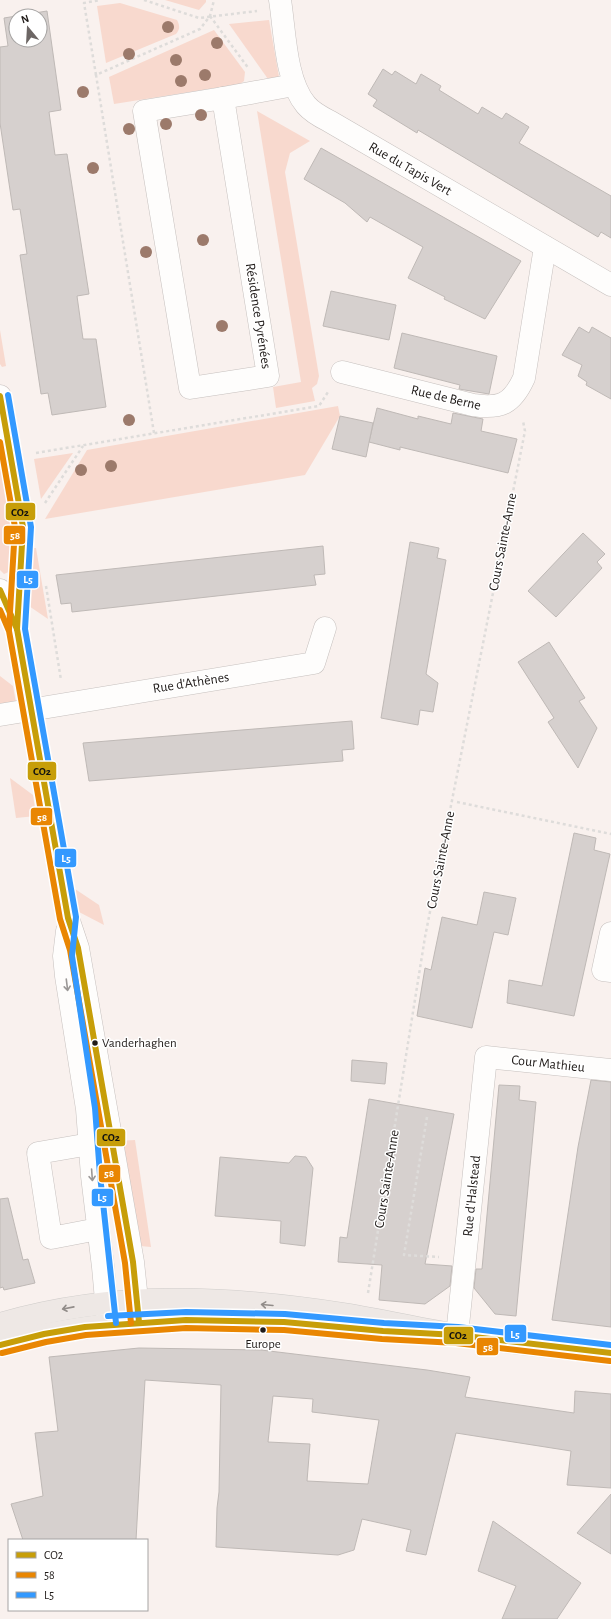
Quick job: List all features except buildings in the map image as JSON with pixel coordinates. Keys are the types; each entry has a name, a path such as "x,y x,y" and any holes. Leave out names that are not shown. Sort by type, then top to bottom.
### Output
{"main road":[{"path":"0,1324 57,1310 106,1302 137,1299 179,1298 247,1303 364,1318 457,1335"},
{"path":"0,1345 44,1334 108,1324 186,1320 277,1322 383,1331 457,1335 611,1353"}],"street":[{"name":"Rue du Tapis Vert","path":"281,4 289,64 294,85 306,106 315,113 611,285"},
{"path":"223,98 294,85"},
{"name":"Résidence Pyrénées","path":"223,98 268,376 190,388 144,111 223,98"},
{"name":"Rue de Berne","path":"342,372 473,406 500,406 509,401 517,393 524,378 545,247"},
{"path":"0,396 21,514 23,542 16,629"},
{"path":"0,590 16,629 68,918 78,948 133,1262 139,1322"},
{"name":"Rue d'Athènes","path":"0,715 314,663 325,628"},
{"path":"68,918 64,956 87,1109 108,1324"},
{"path":"611,933 603,970 611,971"},
{"name":"Cour Mathieu","path":"486,1057 611,1070"},
{"name":"Rue d'Halstead","path":"457,1335 486,1057"},
{"path":"90,1144 38,1153 51,1238 98,1229"}],"path":[{"path":"96,76 84,3 100,0"},
{"path":"144,0 199,18 281,4"},
{"path":"210,16 265,90"},
{"path":"12,457 319,406 342,372"},
{"name":"Cours Sainte-Anne","path":"364,1318 425,937 525,431 517,393"},
{"path":"43,507 83,445"},
{"path":"45,580 62,677 57,689 60,705"},
{"path":"457,802 611,834"},
{"path":"427,1117 404,1254 465,1259"}],"shaded area":[{"path":"165,0 206,0 206,2 199,10"},
{"path":"120,3 177,20 179,29 176,34 106,63 97,6"},
{"path":"269,20 279,77 268,79 229,24"},
{"path":"214,30 245,72 244,81 240,84 114,104 109,77"},
{"path":"257,111 310,141 290,153 285,172 319,376 317,384 312,388 315,401 276,408 273,387 301,382"},
{"path":"0,330 6,366 2,367 0,364"},
{"path":"338,406 340,416 305,475 45,519 87,450"},
{"path":"73,453 41,499 34,459"},
{"path":"4,468 13,518 11,571 4,574 0,570 0,469"},
{"path":"29,548 36,548 48,619 26,604"},
{"path":"0,676 13,686 16,703 0,706"},
{"path":"10,778 33,795 36,816 16,818"},
{"path":"75,889 99,905 104,925 79,912"},
{"path":"135,1140 151,1247 140,1246 116,1141"}],"transit line":[{"name":"L5","path":"8,395 31,527 25,629 76,917 72,956 95,1108 100,1175 116,1323"},
{"name":"CO2","path":"0,396 23,527 17,629"},
{"name":"58","path":"0,442 15,527 9,629"},
{"name":"CO2","path":"0,590 17,629 68,918 78,948 133,1262 139,1322"},
{"name":"58","path":"0,610 9,631 60,919 70,950 125,1263 131,1323"},
{"name":"L5","path":"108,1316 186,1312 285,1314 384,1323 458,1327 611,1345"},
{"name":"CO2","path":"0,1345 44,1334 85,1327 186,1320 284,1322 383,1331 457,1335 611,1353"},
{"name":"58","path":"2,1353 46,1342 86,1335 186,1328 284,1330 382,1339 456,1343 610,1361"}],"place":[{"name":"Vanderhaghen","path":"95,1043"},
{"name":"Europe","path":"263,1330"}]}
